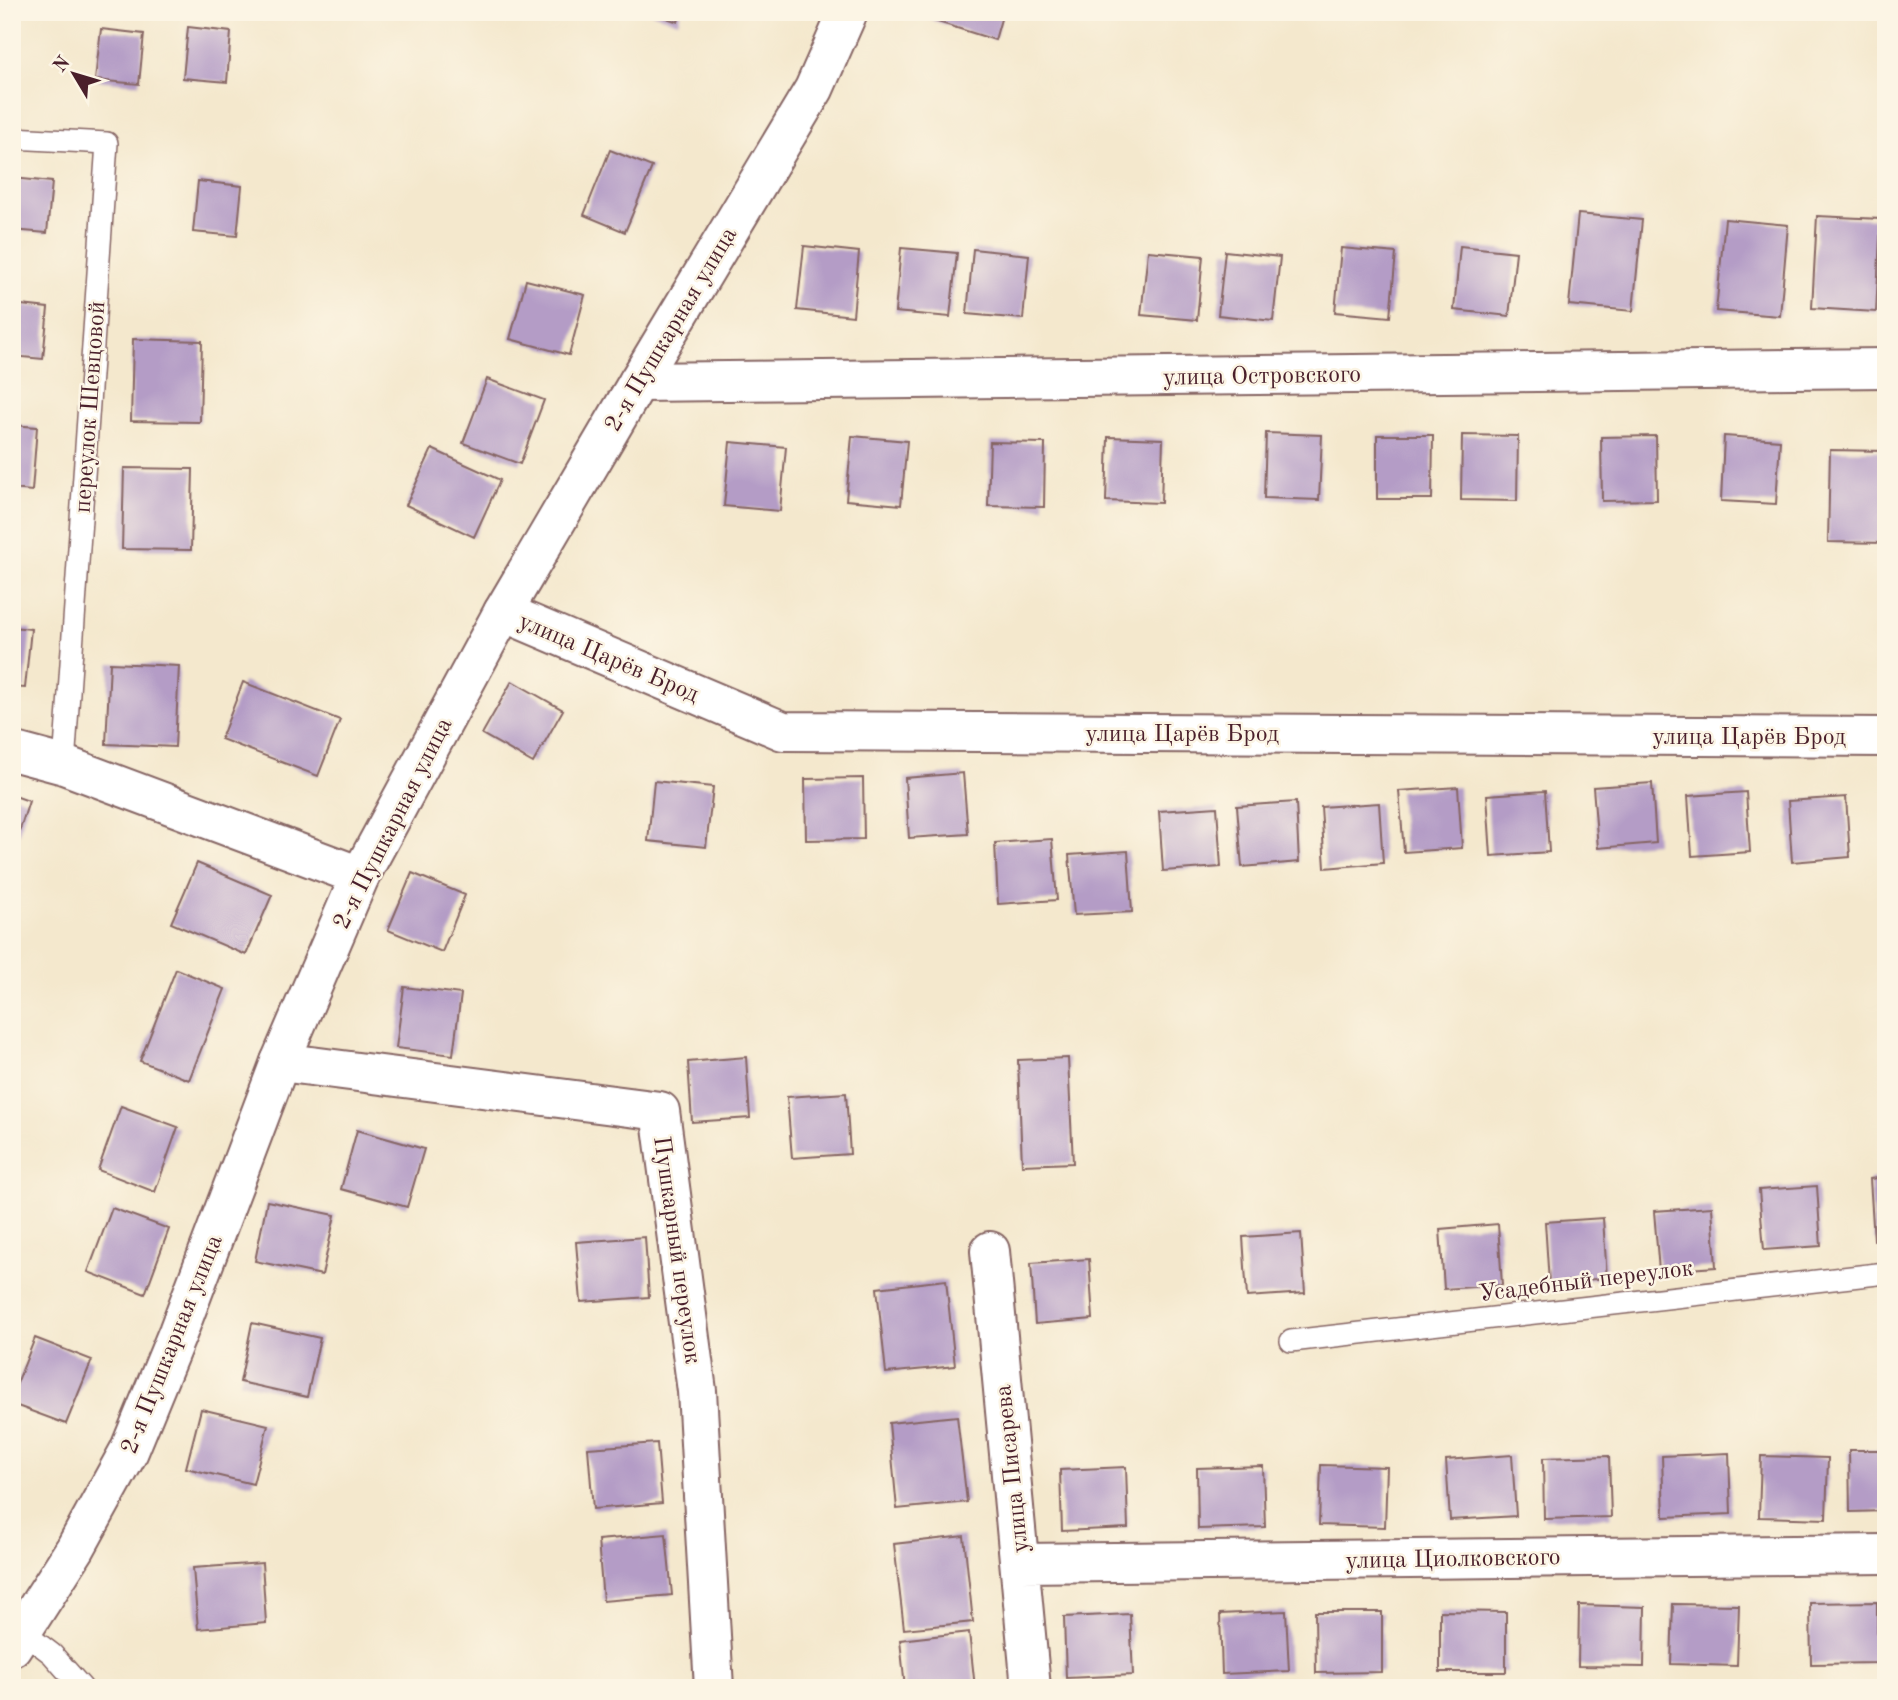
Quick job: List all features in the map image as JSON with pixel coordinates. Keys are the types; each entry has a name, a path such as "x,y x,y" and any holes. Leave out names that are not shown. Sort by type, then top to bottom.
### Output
{"street":[{"name":"2-я Пушкарная улица","path":"18,1639 75,1549 129,1451 178,1332 280,1062 359,876 503,612 814,89 848,12"},
{"name":"улица Островского","path":"638,382 1886,369"},
{"name":"улица Царёв Брод","path":"503,612 783,731 1886,737"},
{"path":"12,751 64,765 359,876"},
{"name":"Пушкарный переулок","path":"280,1062 660,1111 697,1391 714,1688"},
{"name":"улица Писарева","path":"990,1251 1031,1688"},
{"name":"улица Циолковского","path":"1021,1563 1886,1554"}],"lane":[{"name":"переулок Шевцовой","path":"12,138 107,143 64,765"},
{"name":"Усадебный переулок","path":"1291,1340 1886,1273"},
{"name":"2-я Пушкарная улица","path":"18,1639 52,1654 74,1684"}],"building":[{"path":"649,12 681,12 678,22"},
{"path":"906,12 1003,12 995,40"},
{"path":"188,27 231,32 227,82 183,78"},
{"path":"101,29 144,34 139,84 95,80"},
{"path":"610,150 652,167 625,232 584,215"},
{"path":"12,178 52,182 47,233 12,230"},
{"path":"198,181 242,186 237,236 193,232"},
{"path":"1578,214 1642,220 1633,311 1569,305"},
{"path":"1817,216 1881,219 1876,312 1812,308"},
{"path":"1725,219 1788,225 1780,316 1716,311"},
{"path":"804,246 859,252 853,316 797,310"},
{"path":"1460,246 1516,252 1509,316 1454,310"},
{"path":"901,248 957,253 950,317 895,312"},
{"path":"1341,248 1396,253 1390,317 1335,312"},
{"path":"973,249 1029,255 1023,319 967,314"},
{"path":"1148,251 1203,256 1197,320 1141,315"},
{"path":"1225,251 1280,257 1273,321 1218,315"},
{"path":"526,280 585,295 569,355 510,339"},
{"path":"12,304 48,308 43,359 12,356"},
{"path":"133,339 202,341 200,422 131,421"},
{"path":"487,379 544,400 520,464 463,443"},
{"path":"12,425 37,427 32,491 12,489"},
{"path":"1266,433 1322,435 1319,500 1264,498"},
{"path":"1377,435 1433,435 1432,499 1377,499"},
{"path":"1462,435 1518,436 1517,501 1461,500"},
{"path":"852,436 907,441 901,505 846,500"},
{"path":"1656,436 1657,500 1602,501 1601,437"},
{"path":"1724,436 1780,440 1776,504 1721,501"},
{"path":"1108,437 1163,439 1161,503 1106,501"},
{"path":"730,442 786,447 780,511 724,506"},
{"path":"990,442 1045,443 1044,507 988,506"},
{"path":"432,449 500,480 474,537 406,505"},
{"path":"1830,450 1886,451 1886,543 1828,542"},
{"path":"124,468 193,469 191,550 122,549"},
{"path":"12,627 31,629 25,688 12,687"},
{"path":"110,663 179,666 175,747 106,744"},
{"path":"512,681 563,710 533,763 482,734"},
{"path":"243,682 340,720 318,776 221,739"},
{"path":"963,773 968,834 909,838 905,778"},
{"path":"863,778 864,839 806,840 805,779"},
{"path":"654,781 713,787 706,847 648,841"},
{"path":"1652,783 1656,843 1598,848 1593,787"},
{"path":"1458,787 1462,848 1404,852 1399,791"},
{"path":"1545,791 1549,852 1491,856 1487,795"},
{"path":"1746,792 1750,852 1692,856 1688,796"},
{"path":"12,795 29,801 13,851 12,851"},
{"path":"1846,797 1850,857 1792,862 1788,801"},
{"path":"1296,802 1299,862 1242,867 1237,806"},
{"path":"1379,803 1383,863 1325,868 1321,807"},
{"path":"1217,807 1221,867 1163,871 1159,811"},
{"path":"1052,839 1057,900 998,904 995,843"},
{"path":"1128,851 1132,912 1074,915 1069,855"},
{"path":"197,863 272,895 246,955 171,923"},
{"path":"412,873 465,895 442,952 388,930"},
{"path":"176,969 225,989 189,1080 140,1061"},
{"path":"404,987 461,994 453,1055 396,1048"},
{"path":"746,1057 750,1118 692,1122 688,1062"},
{"path":"1068,1058 1073,1163 1022,1165 1018,1060"},
{"path":"846,1093 850,1154 792,1158 787,1097"},
{"path":"121,1106 178,1127 155,1192 98,1170"},
{"path":"357,1130 424,1149 407,1207 341,1189"},
{"path":"1886,1177 1886,1239 1874,1240 1870,1179"},
{"path":"1817,1186 1821,1246 1764,1250 1759,1190"},
{"path":"267,1201 335,1215 322,1275 255,1261"},
{"path":"1712,1207 1716,1267 1659,1271 1654,1211"},
{"path":"112,1208 169,1229 145,1294 88,1272"},
{"path":"1603,1218 1607,1278 1549,1283 1545,1222"},
{"path":"1498,1224 1502,1285 1444,1289 1440,1229"},
{"path":"1301,1233 1305,1293 1247,1297 1243,1237"},
{"path":"645,1237 649,1297 581,1302 576,1242"},
{"path":"1089,1259 1093,1319 1035,1324 1031,1263"},
{"path":"946,1280 955,1366 886,1373 877,1288"},
{"path":"252,1323 320,1338 307,1397 240,1382"},
{"path":"35,1338 92,1360 66,1424 12,1404 12,1396"},
{"path":"201,1409 268,1425 253,1484 186,1468"},
{"path":"957,1416 967,1502 897,1509 889,1423"},
{"path":"657,1443 662,1503 593,1509 588,1448"},
{"path":"1849,1450 1886,1450 1886,1511 1850,1512"},
{"path":"1729,1453 1731,1514 1664,1517 1662,1456"},
{"path":"1512,1455 1516,1516 1450,1520 1446,1460"},
{"path":"1609,1456 1611,1517 1544,1519 1543,1458"},
{"path":"1761,1456 1828,1458 1826,1519 1759,1517"},
{"path":"1321,1465 1387,1467 1385,1527 1319,1525"},
{"path":"1263,1466 1265,1527 1198,1529 1197,1468"},
{"path":"1126,1467 1128,1528 1062,1531 1060,1470"},
{"path":"666,1534 672,1595 603,1601 598,1540"},
{"path":"964,1536 973,1622 904,1629 894,1544"},
{"path":"262,1563 266,1623 198,1629 193,1568"},
{"path":"1877,1602 1877,1663 1811,1664 1810,1603"},
{"path":"1673,1604 1739,1605 1737,1666 1671,1664"},
{"path":"1579,1605 1645,1607 1644,1667 1578,1666"},
{"path":"1286,1611 1289,1671 1222,1674 1220,1614"},
{"path":"1440,1611 1506,1612 1506,1672 1440,1672"},
{"path":"1315,1612 1382,1612 1382,1672 1316,1673"},
{"path":"1130,1614 1133,1675 1066,1678 1064,1617"},
{"path":"969,1632 975,1688 905,1688 900,1640"}]}
